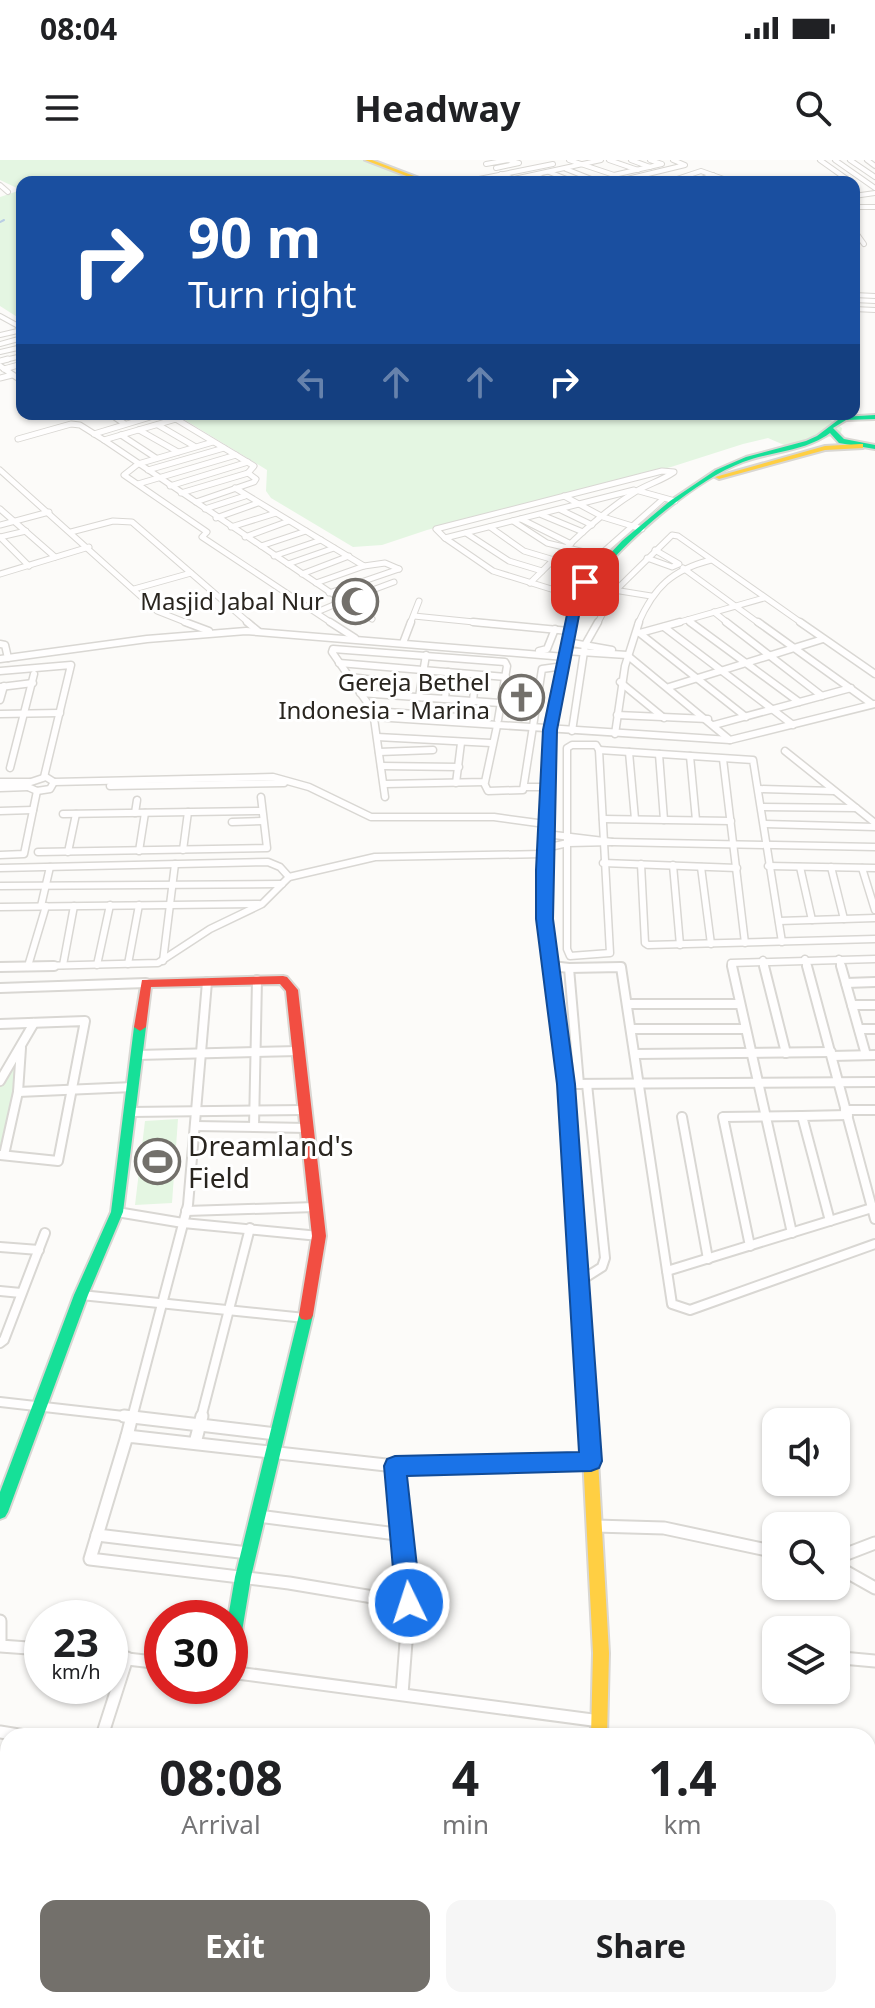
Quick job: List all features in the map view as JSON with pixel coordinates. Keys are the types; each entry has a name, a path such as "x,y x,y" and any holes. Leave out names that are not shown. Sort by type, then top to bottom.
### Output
{"main road":[{"path":"367,160 413,176"},
{"path":"377,160 416,176"},
{"path":"825,420 835,438 870,447"},
{"path":"600,1728 601,1653 580,1281 577,1084 545,919 545,829 551,727 580,591 604,557 669,500 738,462 820,438 837,420"},
{"path":"702,482 825,448 870,447"},
{"path":"0,1512 81,1295 117,1212 146,983 283,980 289,984 319,1236 305,1318 271,1451 239,1600"}],"street":[{"path":"486,164 508,160 519,163 496,168"},
{"path":"538,160 584,176"},
{"path":"572,160 614,175 662,164 650,160"},
{"path":"529,176 601,160"},
{"path":"609,160 649,174"},
{"path":"595,169 631,160 651,167"},
{"path":"640,176 685,165 673,160"},
{"path":"820,160 842,176"},
{"path":"835,160 855,176"},
{"path":"850,160 874,176"},
{"path":"867,160 875,166"},
{"path":"479,162 508,173"},
{"path":"493,176 553,164"},
{"path":"837,172 865,170"},
{"path":"685,176 699,171 713,175"},
{"path":"548,172 558,176"},
{"path":"501,174 506,176"},
{"path":"860,182 875,198"},
{"path":"860,188 875,198"},
{"path":"860,197 867,193"},
{"path":"860,239 866,244 860,245"},
{"path":"0,316 16,325"},
{"path":"0,324 10,321"},
{"path":"119,420 125,424"},
{"path":"94,434 138,420"},
{"path":"104,440 173,420"},
{"path":"178,420 254,467 248,473 181,493"},
{"path":"18,439 71,424 80,425 372,619"},
{"path":"158,425 195,447"},
{"path":"139,430 178,452"},
{"path":"121,435 156,458"},
{"path":"207,532 124,475 138,464 214,442"},
{"path":"148,470 224,448"},
{"path":"138,484 236,455"},
{"path":"170,486 248,462"},
{"path":"445,538 636,490 659,483 674,472 662,471 436,529 445,538 483,566 530,583 559,591 615,591 651,596"},
{"path":"195,502 257,480 248,473"},
{"path":"1,474 48,511 167,616 214,633"},
{"path":"625,481 636,490 669,500"},
{"path":"235,488 364,566"},
{"path":"530,583 583,532 636,490"},
{"path":"205,509 245,496"},
{"path":"564,496 603,517 636,527"},
{"path":"216,518 258,503"},
{"path":"0,509 55,557"},
{"path":"560,510 592,525"},
{"path":"0,524 48,511"},
{"path":"276,513 207,532 202,537 353,637"},
{"path":"541,514 583,532"},
{"path":"521,519 569,546"},
{"path":"71,532 113,521 132,522 258,631"},
{"path":"245,537 289,521"},
{"path":"513,521 547,543 604,557"},
{"path":"490,527 524,551 554,560"},
{"path":"0,537 26,531"},
{"path":"261,546 306,531"},
{"path":"466,533 509,561 542,571"},
{"path":"572,731 584,649 615,591 655,550 675,535 875,674"},
{"path":"0,537 29,566"},
{"path":"274,556 321,540"},
{"path":"1,572 89,547"},
{"path":"288,564 334,548"},
{"path":"647,558 672,567 679,564 655,550"},
{"path":"302,574 349,556"},
{"path":"559,591 604,557"},
{"path":"615,734 620,682 651,596 683,568 711,560"},
{"path":"316,583 364,566 385,563 400,568 329,593"},
{"path":"683,568 874,704"},
{"path":"134,589 191,573"},
{"path":"317,612 394,582"},
{"path":"638,632 764,598"},
{"path":"403,641 419,601"},
{"path":"714,612 822,696"},
{"path":"414,616 555,629"},
{"path":"688,620 799,702"},
{"path":"664,627 793,725"},
{"path":"555,629 566,649"},
{"path":"0,644 5,645 4,658 214,633 258,631 543,651 547,649 555,629"},
{"path":"638,632 746,717"},
{"path":"669,687 823,639"},
{"path":"403,641 584,649 628,654 733,739"},
{"path":"385,797 374,714 333,649 507,663 498,723 484,783 486,790 520,791 525,787 548,787"},
{"path":"525,787 542,669 566,649"},
{"path":"419,697 426,655"},
{"path":"339,663 506,677"},
{"path":"0,671 71,665 44,777"},
{"path":"445,698 448,672"},
{"path":"0,762 11,765 34,674"},
{"path":"473,700 476,675"},
{"path":"350,677 391,682"},
{"path":"620,682 665,718"},
{"path":"0,700 2,686 33,683"},
{"path":"617,715 711,722 746,717 851,688"},
{"path":"360,693 500,703"},
{"path":"374,714 615,734 733,739 874,704"},
{"path":"0,714 60,713"},
{"path":"377,737 491,743"},
{"path":"429,767 434,741"},
{"path":"456,783 461,743"},
{"path":"572,745 596,745 599,750 607,841 603,863 610,953 570,956 567,949 567,748 572,745"},
{"path":"379,752 433,750"},
{"path":"599,750 753,760 763,807 768,866 782,942"},
{"path":"785,751 875,825"},
{"path":"629,752 635,819"},
{"path":"659,754 664,820"},
{"path":"690,756 696,820"},
{"path":"723,759 745,943"},
{"path":"381,766 459,767"},
{"path":"44,777 53,784"},
{"path":"0,785 28,784 44,777"},
{"path":"135,813 140,782"},
{"path":"37,791 53,784 293,782 371,817 494,817 545,829 567,841"},
{"path":"385,784 484,783"},
{"path":"28,784 37,791"},
{"path":"759,789 834,791"},
{"path":"0,855 24,854 37,791"},
{"path":"38,852 267,848 261,797"},
{"path":"763,807 857,808"},
{"path":"0,811 33,810"},
{"path":"63,814 261,811"},
{"path":"183,850 188,812"},
{"path":"229,831 232,812"},
{"path":"139,851 145,813"},
{"path":"68,852 76,814"},
{"path":"603,819 731,821"},
{"path":"232,822 263,821"},
{"path":"765,824 875,825"},
{"path":"0,967 163,961 210,929 262,904 289,877 375,857 545,851 567,841 875,847"},
{"path":"0,868 268,862 286,871 289,877"},
{"path":"603,863 737,868"},
{"path":"163,961 175,864"},
{"path":"641,864 645,943 680,945 875,939"},
{"path":"673,865 680,945"},
{"path":"768,866 875,868"},
{"path":"28,966 50,867"},
{"path":"701,867 711,944"},
{"path":"800,867 812,920"},
{"path":"831,867 844,919"},
{"path":"862,868 875,910"},
{"path":"0,886 172,882 282,884"},
{"path":"0,907 262,904"},
{"path":"97,965 110,905"},
{"path":"128,964 139,905"},
{"path":"63,965 74,906"},
{"path":"779,921 875,918"},
{"path":"805,959 875,1219"},
{"path":"635,1054 871,1055 859,1029 839,959"},
{"path":"792,1233 731,963 875,959"},
{"path":"763,960 786,1053"},
{"path":"552,966 621,967 672,1304 690,1310 875,1244"},
{"path":"569,968 577,1084 605,1258 602,1267 580,1281"},
{"path":"254,1127 257,980"},
{"path":"207,982 186,1211 133,1417 90,1559 243,1577 409,1603"},
{"path":"846,983 875,982"},
{"path":"0,988 146,983"},
{"path":"628,1004 739,1004"},
{"path":"852,1005 875,1005"},
{"path":"0,1024 85,1021 58,1161 2,1155 18,1092 21,1048"},
{"path":"0,1081 34,1023"},
{"path":"631,1029 745,1029"},
{"path":"859,1029 875,1029"},
{"path":"137,1055 298,1051"},
{"path":"577,1084 875,1082"},
{"path":"18,1092 133,1087"},
{"path":"130,1112 305,1110"},
{"path":"750,1246 723,1117 802,1116 875,1110"},
{"path":"802,1116 830,1221"},
{"path":"682,1117 708,1259"},
{"path":"195,1126 307,1128"},
{"path":"186,1211 315,1207"},
{"path":"667,1271 874,1208"},
{"path":"117,1212 183,1223 319,1236"},
{"path":"195,1443 250,1228"},
{"path":"0,1343 4,1340 45,1233"},
{"path":"0,1247 39,1250"},
{"path":"0,1291 21,1293"},
{"path":"81,1295 305,1318"},
{"path":"0,1402 276,1434"},
{"path":"127,1436 395,1466 591,1461"},
{"path":"395,1466 409,1603 402,1694"},
{"path":"257,1516 404,1535"},
{"path":"595,1526 621,1524 654,1528 762,1549"},
{"path":"97,1535 248,1553"},
{"path":"850,1553 875,1543"},
{"path":"850,1574 875,1588"},
{"path":"0,1621 0,1646 24,1648"},
{"path":"850,1659 875,1661"},
{"path":"248,1674 600,1721"},
{"path":"105,1728 112,1704"}],"green space":[{"path":"0,160 372,160 412,176 16,176 16,188 0,180"},
{"path":"16,192 16,316 0,306 0,197"},
{"path":"185,420 831,420 842,428 841,433 834,436 793,445 784,445 768,438 743,444 671,467 427,530 382,545 353,547 271,498 266,491 267,470"},
{"path":"15,1062 14,1092 3,1153 0,1152 0,1086"},
{"name":"Dreamland's Field","path":"178,1119 172,1203 135,1205 145,1121"}],"waterway":[{"path":"0,222 4,220"}],"traffic: fast":[{"path":"860,417 875,417"},
{"path":"841,420 829,428 842,441 875,447"},
{"path":"547,932 545,824 551,721 576,600 604,563 625,543 696,486 737,462 797,447 829,430"},
{"path":"0,1512 81,1295 117,1212 140,1027"},
{"path":"239,1600 306,1315"}],"traffic: slow":[{"path":"367,160 411,176"},
{"path":"719,477 825,448 860,446"},
{"path":"583,1319 601,1653 599,1728"}],"traffic: jam":[{"path":"547,932 566,1084 583,1319"},
{"path":"140,1027 146,983 283,980 292,990 319,1236 306,1315"}],"place":[{"name":"Masjid Jabal Nur","path":"355,602"},
{"name":"Gereja Bethel Indonesia - Marina","path":"521,697"},
{"name":"Dreamland's Field","path":"157,1162"}],"route":[{"path":"409,1603 395,1466 591,1461 566,1084 545,919 544,870 550,730 576,600 585,582"}]}
